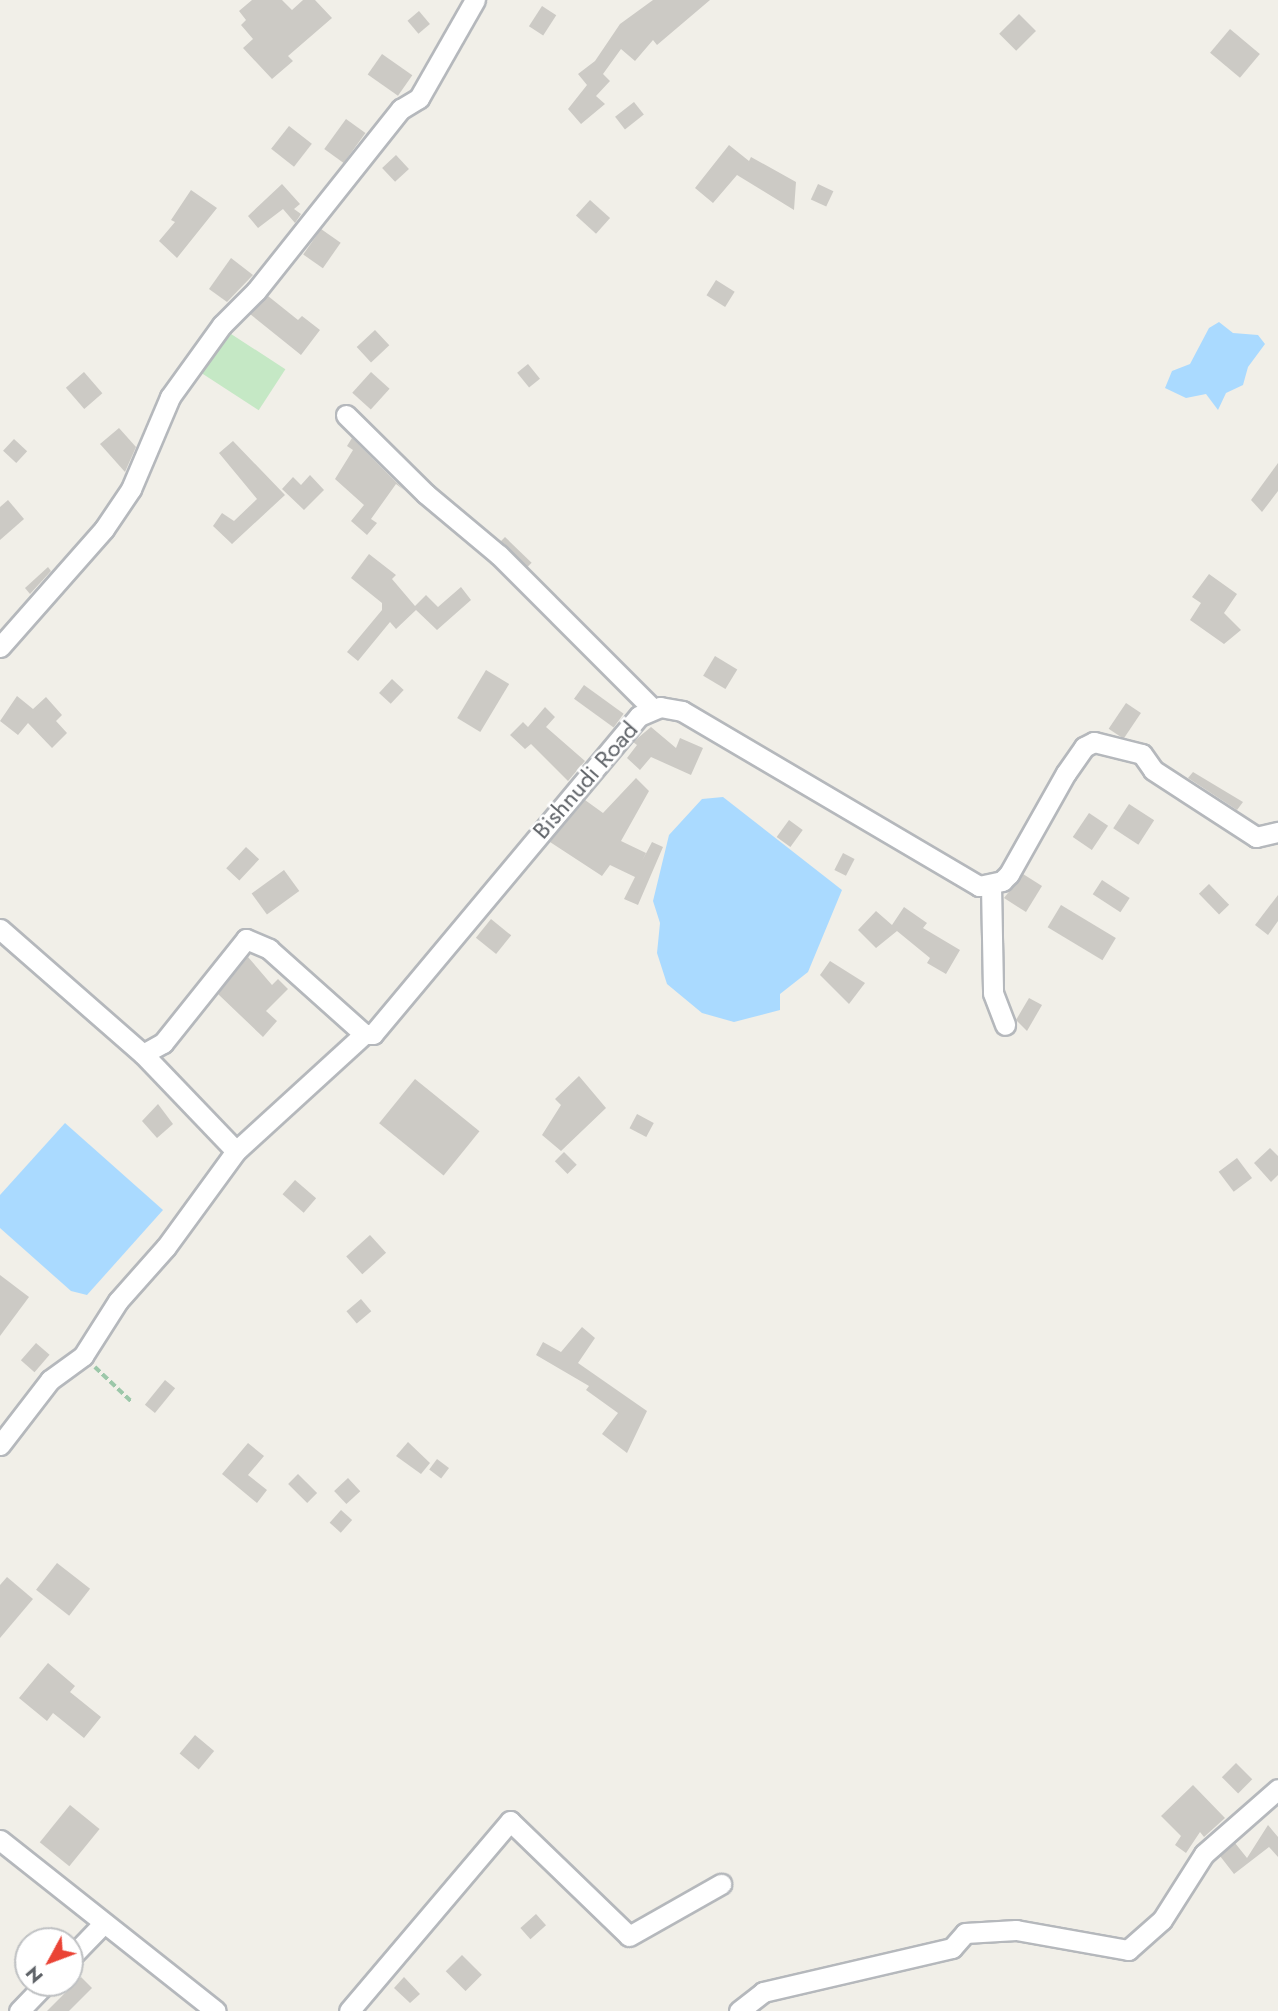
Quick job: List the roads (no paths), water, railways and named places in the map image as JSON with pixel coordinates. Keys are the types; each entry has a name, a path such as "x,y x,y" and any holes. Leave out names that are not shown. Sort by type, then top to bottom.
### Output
{"street":[{"path":"0,647 104,529 131,489 170,397 222,326 256,291 401,109 419,98 475,0"},
{"path":"346,415 426,494 499,555 652,708"},
{"name":"Bishnudi Road","path":"0,1445 50,1380 83,1356 118,1301 166,1247 236,1151 364,1034 373,1034 382,1026 639,716 652,708 682,711 979,886 990,885"},
{"path":"1005,1025 993,993 990,885 1009,874 1066,773 1084,747 1094,742 1142,754 1153,770 1256,836 1278,832"},
{"path":"0,929 143,1054 236,1151"},
{"path":"143,1054 163,1043 246,939 269,949 364,1034"},
{"path":"739,2011 762,1992 952,1948 965,1933 1016,1930 1128,1950 1162,1920 1204,1854 1278,1789"},
{"path":"349,2011 510,1821 629,1937 721,1884"},
{"path":"0,1840 92,1911 102,1925 216,2011"},
{"path":"84,1944 102,1925"},
{"path":"19,2011 32,1997"}],"water":[{"path":"1219,322 1233,333 1258,335 1265,344 1248,367 1243,385 1226,393 1218,410 1206,394 1186,398 1165,388 1172,371 1190,364 1209,328"},
{"path":"723,797 842,890 808,972 780,994 780,1010 734,1022 702,1013 667,984 657,953 660,923 653,901 669,835 702,799"},
{"path":"65,1123 163,1210 87,1295 71,1291 0,1228 0,1195"}]}
